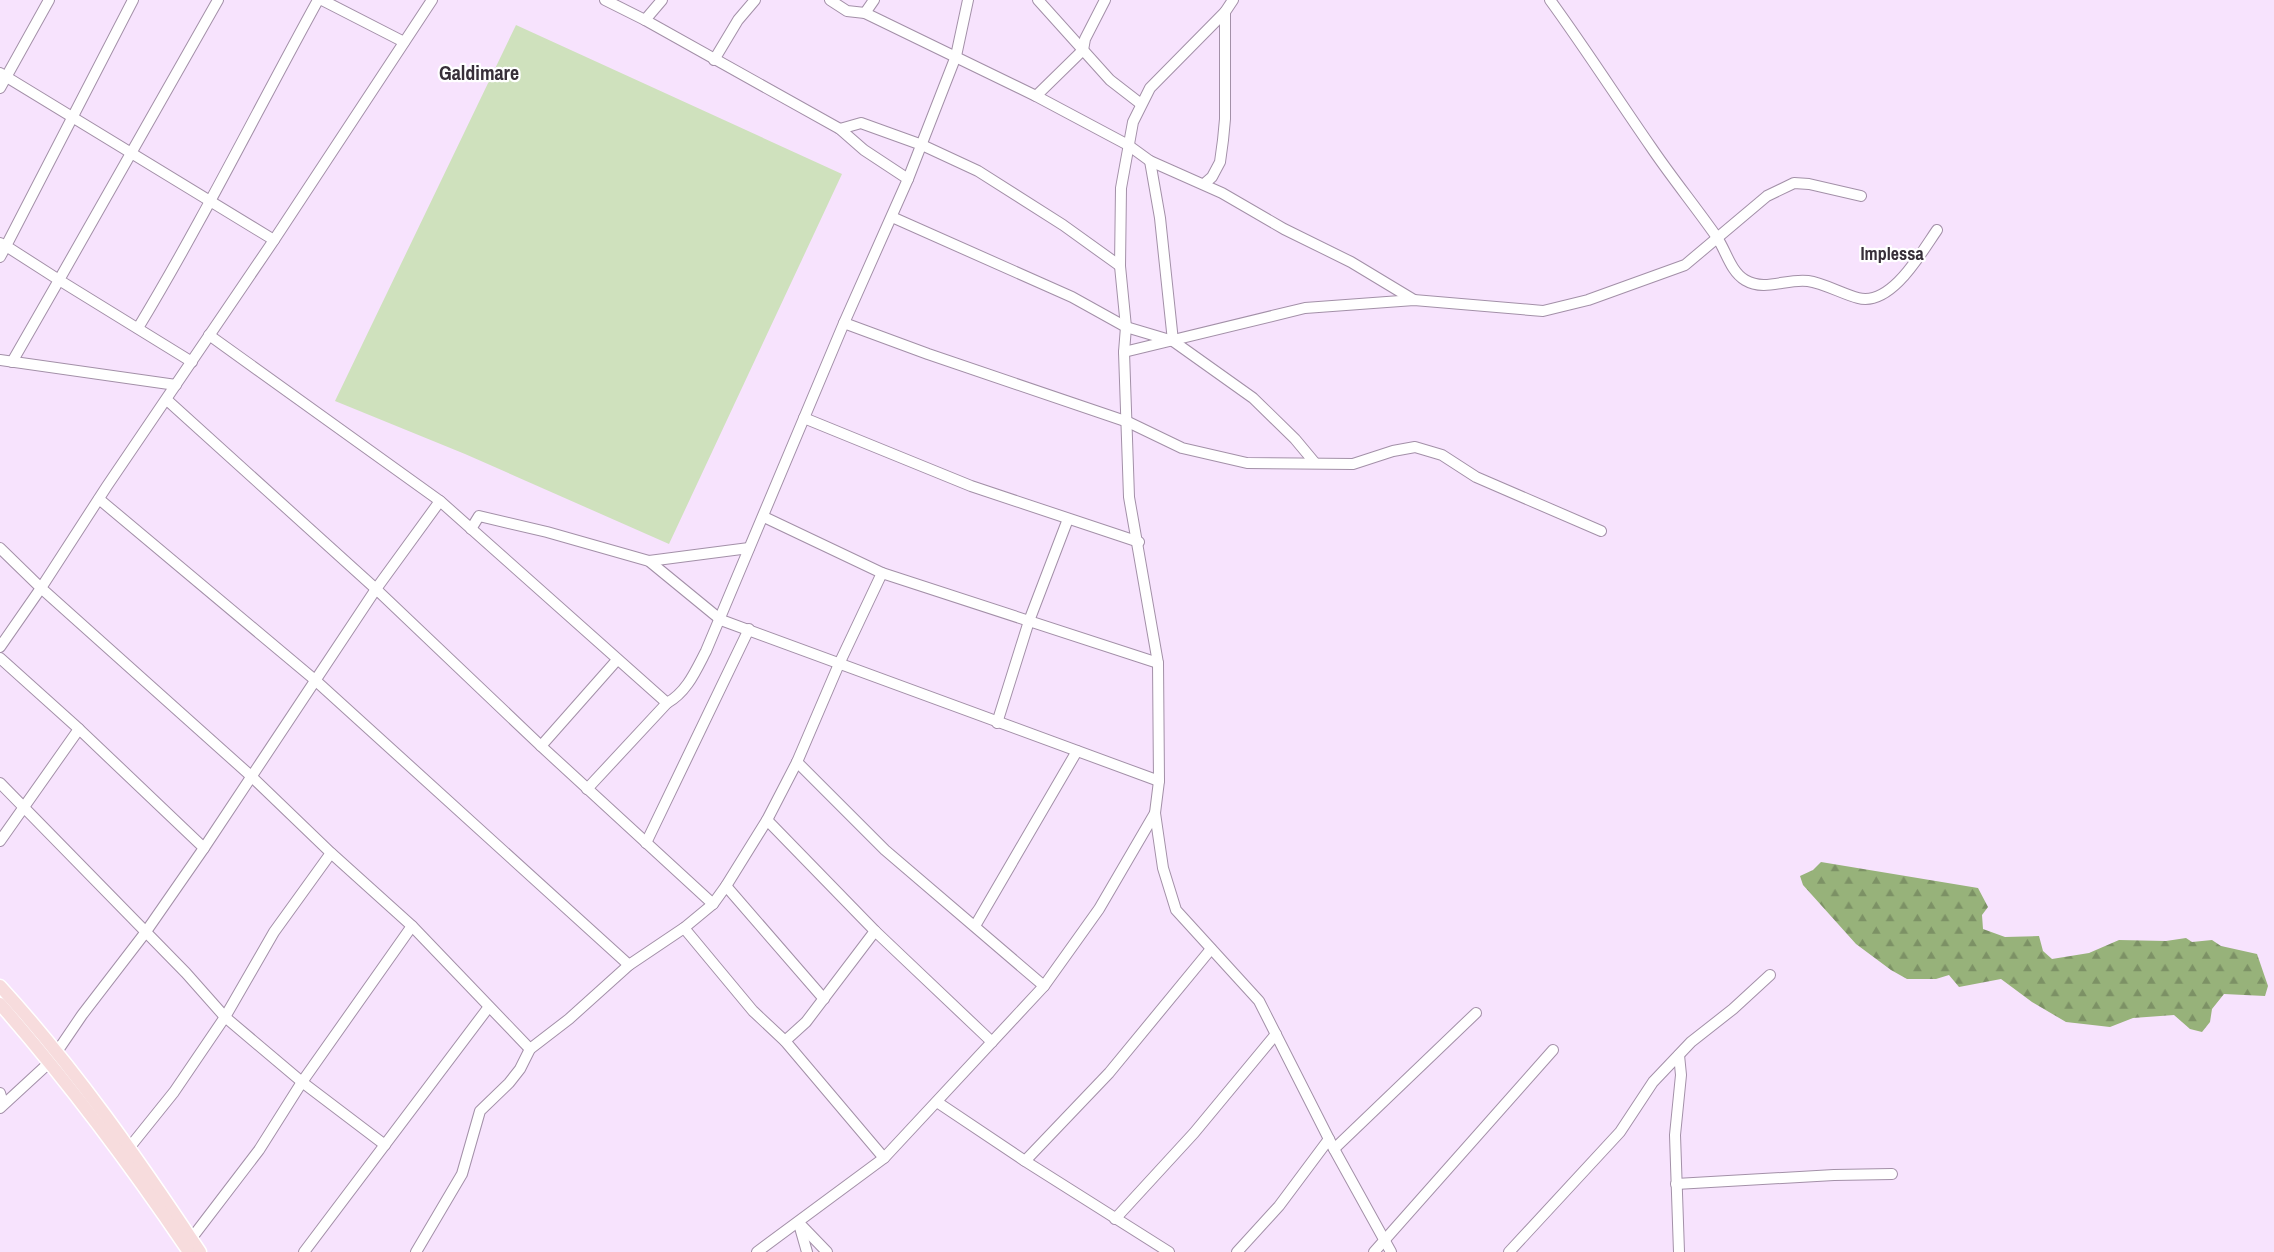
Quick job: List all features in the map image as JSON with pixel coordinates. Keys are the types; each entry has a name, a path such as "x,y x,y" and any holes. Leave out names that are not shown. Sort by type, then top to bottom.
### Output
{"main road":[{"path":"0,986 53,1057 189,1252"},
{"path":"0,1004 53,1057 129,1148 200,1252"}],"street":[{"path":"0,88 3,74 49,0"},
{"path":"0,257 3,244 133,0"},
{"path":"12,362 218,0"},
{"path":"138,328 179,260 320,0 404,42"},
{"path":"0,647 274,240 432,0"},
{"path":"605,0 645,20 840,129 864,150 908,179"},
{"path":"645,20 662,0"},
{"path":"714,60 738,20 755,0"},
{"path":"830,0 847,11 866,13 1036,96 1128,145 1150,161 1204,184 1284,229 1351,262 1414,300"},
{"path":"866,13 874,0"},
{"path":"587,789 668,704 677,698 687,687 721,620 749,548 764,517 844,323 922,145 956,56 968,0"},
{"path":"1038,0 1110,80 1141,104"},
{"path":"1036,96 1083,50 1084,39 1105,0"},
{"path":"1234,0 1225,12 1150,88 1141,104 1128,145 1121,188 1120,266 1126,327 1124,352 1128,422 1129,498 1139,542 1158,663 1159,781 1155,813 1163,868 1176,910 1259,1001 1332,1144 1391,1252"},
{"path":"1550,0 1652,149 1717,238 1737,274 1747,281 1761,285 1808,281 1860,299 1870,300 1880,296 1895,285 1908,272 1937,230"},
{"path":"1204,184 1212,177 1220,162 1223,140 1225,119 1225,12"},
{"path":"3,74 274,240"},
{"path":"840,129 861,123 922,145 978,171 1063,225 1120,266"},
{"path":"1150,161 1160,218 1173,341"},
{"path":"1124,352 1305,308 1414,300 1544,311 1588,300 1685,265 1767,196 1794,183 1810,184 1861,196"},
{"path":"892,217 1072,297 1126,327 1173,341 1253,398 1295,439 1315,463"},
{"path":"3,244 192,362"},
{"path":"844,323 1128,422 1182,448 1248,463 1353,464 1393,451 1416,447 1442,456 1476,477 1601,531"},
{"path":"210,335 440,501 668,704"},
{"path":"0,360 176,385"},
{"path":"167,400 376,589 587,789 713,904"},
{"path":"804,418 971,486 1139,542"},
{"path":"98,499 315,680 629,964"},
{"path":"1,1102 53,1057 82,1015 145,933 204,848 376,589 440,501"},
{"path":"471,529 479,516 547,532 649,561 749,548"},
{"path":"764,517 882,573 1158,663"},
{"path":"997,723 1029,621 1068,519"},
{"path":"0,548 41,588 251,776 331,853 412,926 488,1008 530,1049"},
{"path":"649,561 721,620 1159,781"},
{"path":"416,1252 462,1174 480,1111 509,1083 520,1069 530,1049 569,1019 629,964 684,928 713,904 726,886 767,820 797,762 839,664 882,573"},
{"path":"646,843 749,629"},
{"path":"0,658 80,729 204,848"},
{"path":"541,746 617,660"},
{"path":"0,841 23,806 80,729"},
{"path":"975,926 1077,751"},
{"path":"797,762 885,850 1044,986"},
{"path":"0,783 186,973 225,1017 302,1082 385,1145"},
{"path":"757,1252 799,1223 884,1158 905,1133 937,1102 1044,986 1100,909 1155,813"},
{"path":"767,820 875,931 992,1042"},
{"path":"129,1148 174,1092 225,1017 274,932 331,853"},
{"path":"726,886 824,999"},
{"path":"191,1239 259,1150 302,1082 412,926"},
{"path":"684,928 753,1011 785,1041 884,1158"},
{"path":"785,1041 806,1022 875,931"},
{"path":"1025,1161 1109,1074 1211,949"},
{"path":"1509,1252 1620,1132 1653,1082 1679,1055 1770,975"},
{"path":"304,1252 488,1008"},
{"path":"1237,1252 1332,1144 1476,1013"},
{"path":"1115,1219 1194,1133 1276,1034"},
{"path":"1374,1252 1553,1050"},
{"path":"1679,1055 1681,1075 1675,1135 1679,1252"},
{"path":"937,1102 1025,1161 1169,1252"},
{"path":"1676,1184 1834,1174 1892,1174"},
{"path":"799,1223 807,1252"},
{"path":"799,1223 827,1252"}],"green space":[{"path":"516,25 842,174 669,544 465,454 335,401"},
{"path":"1821,862 1978,888 1988,907 1982,915 1983,929 2005,937 2039,936 2043,951 2052,959 2089,953 2119,940 2166,941 2186,938 2192,942 2212,940 2221,946 2257,954 2268,986 2265,996 2224,994 2212,1009 2210,1022 2202,1032 2190,1029 2174,1015 2133,1018 2110,1027 2066,1022 2032,1002 2001,979 1959,987 1949,975 1936,979 1907,979 1891,970 1856,944 1803,885 1800,876 1813,870"}],"district":[{"name":"Galdimare","path":"479,73"},
{"name":"Implessa","path":"1892,254"}]}
